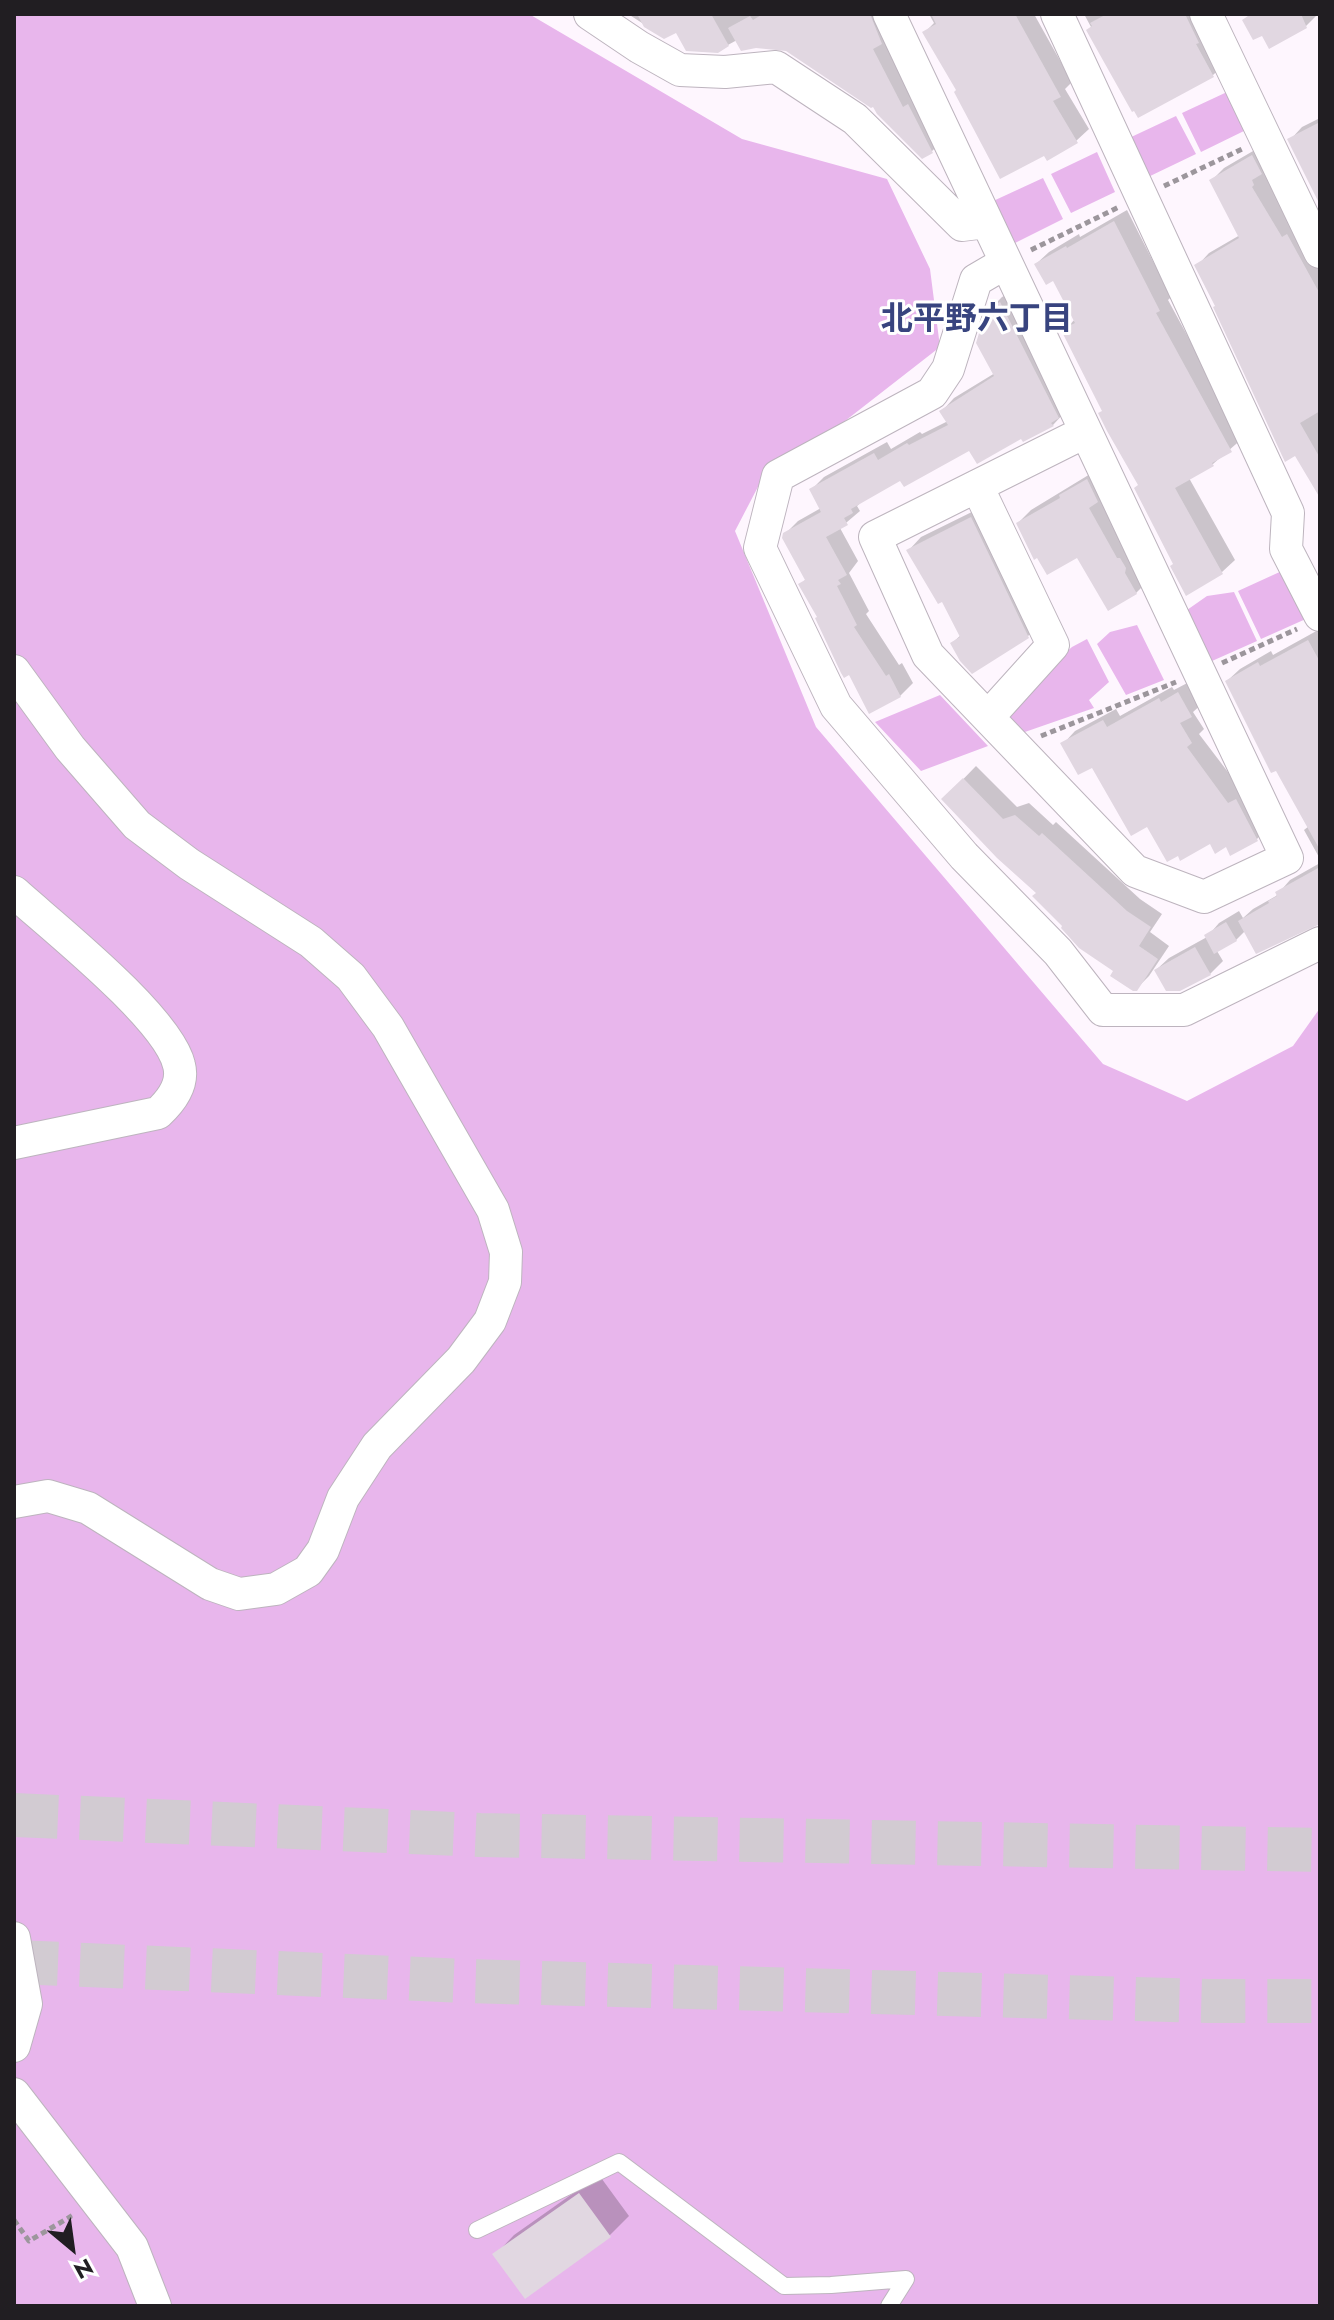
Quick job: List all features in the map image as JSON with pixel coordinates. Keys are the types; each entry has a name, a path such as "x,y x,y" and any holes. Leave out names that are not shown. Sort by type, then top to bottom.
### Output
{"street":[{"path":"590,14 680,70 725,72 776,67 855,119 962,225 986,222"},
{"path":"889,14 1287,858 1204,897 1135,871 928,655 875,537 1085,432"},
{"path":"1057,14 1288,513 1286,549 1314,620"},
{"path":"1206,14 1320,252"},
{"path":"1005,263 976,280 948,369 932,393 778,476 760,548 836,706 964,856 1058,952 1103,1010 1184,1010 1320,943"},
{"path":"977,486 1053,645 988,717"},
{"path":"14,671 70,748 137,825 189,864 311,942 351,977 388,1027 493,1210 506,1252 505,1282 490,1321 461,1360 377,1446 343,1498 323,1550 308,1571 276,1589 239,1594 210,1584 88,1508 48,1496 14,1502"},
{"path":"14,892 135,1002 173,1047 180,1069 174,1098 158,1113 14,1143"},
{"path":"14,1938 26,2004 14,2046"},
{"path":"14,2094 132,2247 155,2306"}],"lane":[{"path":"477,2230 619,2162 784,2286 906,2279 889,2306"}],"path":[{"path":"1242,654 1314,620"},
{"path":"1016,746 1199,673"},
{"path":"14,2220 29,2241 70,2217 66,2208"}],"shaded area":[{"path":"14,14 529,14 742,139 887,179 930,269 940,347 761,481 735,531 816,727 1103,1064 1187,1101 1293,1046 1320,1008 1320,2306 14,2306"},
{"path":"1227,92 1246,130 1201,152 1182,113"},
{"path":"1176,116 1196,154 1146,178 1127,139"},
{"path":"1097,152 1115,192 1071,213 1051,174"},
{"path":"1043,178 1063,219 1013,244 991,202"},
{"path":"1284,570 1308,618 1261,639 1238,591"},
{"path":"1234,592 1257,641 1212,661 1187,610 1207,596"},
{"path":"1137,625 1164,680 1126,695 1097,644 1110,632"},
{"path":"1087,639 1109,682 1089,700 1094,708 1022,733 1008,719 1009,702 1072,647"},
{"path":"940,695 988,746 921,771 875,722"}],"building":[{"path":"637,14 711,14 729,46 718,53 686,51 676,33 664,39 644,27"},
{"path":"763,14 870,14 882,44 873,49 903,107 908,104 933,153 922,159 873,107 786,51 756,48 741,51 728,28 750,16 753,20"},
{"path":"931,14 1015,14 1061,97 1053,101 1078,143 1047,161 1044,156 1000,179 954,92 956,90 922,32 936,24"},
{"path":"1107,14 1185,14 1199,43 1196,44 1214,77 1138,118 1086,30 1092,26 1090,23"},
{"path":"1251,14 1301,14 1307,28 1269,49 1262,36 1253,40 1242,20"},
{"path":"1320,122 1320,205 1287,139"},
{"path":"1252,155 1262,174 1252,180 1252,187 1282,237 1287,234 1320,294 1320,411 1300,423 1320,458 1320,498 1295,456 1285,462 1194,265 1239,238 1209,180"},
{"path":"1114,221 1160,311 1156,313 1232,452 1175,488 1223,574 1186,596 1134,488 1138,485 1098,413 1102,411 1061,330 1075,323 1053,281 1046,285 1034,264"},
{"path":"1000,302 1059,418 1051,423 1054,426 1023,442 1021,439 977,464 969,451 904,487 900,481 851,509 853,513 844,518 848,525 826,537 847,575 838,580 841,584 837,586 857,625 854,627 886,676 889,674 901,697 869,714 849,675 844,678 841,673 817,617 798,584 805,580 782,538 783,533 821,512 809,489 874,453 878,460 948,425 939,411 994,376 976,343 980,330 987,326 984,319 987,309"},
{"path":"1087,479 1098,502 1089,508 1117,558 1126,568 1125,573 1137,594 1108,611 1077,558 1047,575 1037,558 1034,560 1016,523"},
{"path":"971,517 1029,638 972,674 950,643 960,637 942,602 938,604 906,550"},
{"path":"1308,640 1320,662 1320,850 1276,771 1271,773 1225,681 1258,662 1260,666"},
{"path":"1178,692 1192,717 1180,723 1192,743 1187,747 1228,803 1236,799 1258,841 1230,856 1226,847 1215,854 1210,844 1180,861 1178,856 1167,862 1147,827 1131,836 1092,768 1078,775 1060,743 1103,720 1107,727 1159,698 1161,702"},
{"path":"963,778 1003,819 1015,815 1039,836 1042,833 1127,911 1151,927 1139,946 1158,959 1137,991 1110,976 1113,971 1079,948 1032,896 1036,893 997,858 941,799"},
{"path":"1320,867 1320,924 1256,954 1238,921 1269,903 1277,896 1275,892"},
{"path":"1226,922 1237,941 1214,954 1204,935"},
{"path":"1195,947 1211,975 1180,991 1166,991 1154,970"},
{"path":"579,2193 611,2237 525,2299 492,2254"}],"tunnel":[{"path":"14,1815 480,1835 1320,1850"},
{"path":"14,1962 467,1981 1208,2001 1320,2001"}],"district":[{"name":"北平野六丁目","path":"977,321"}]}
